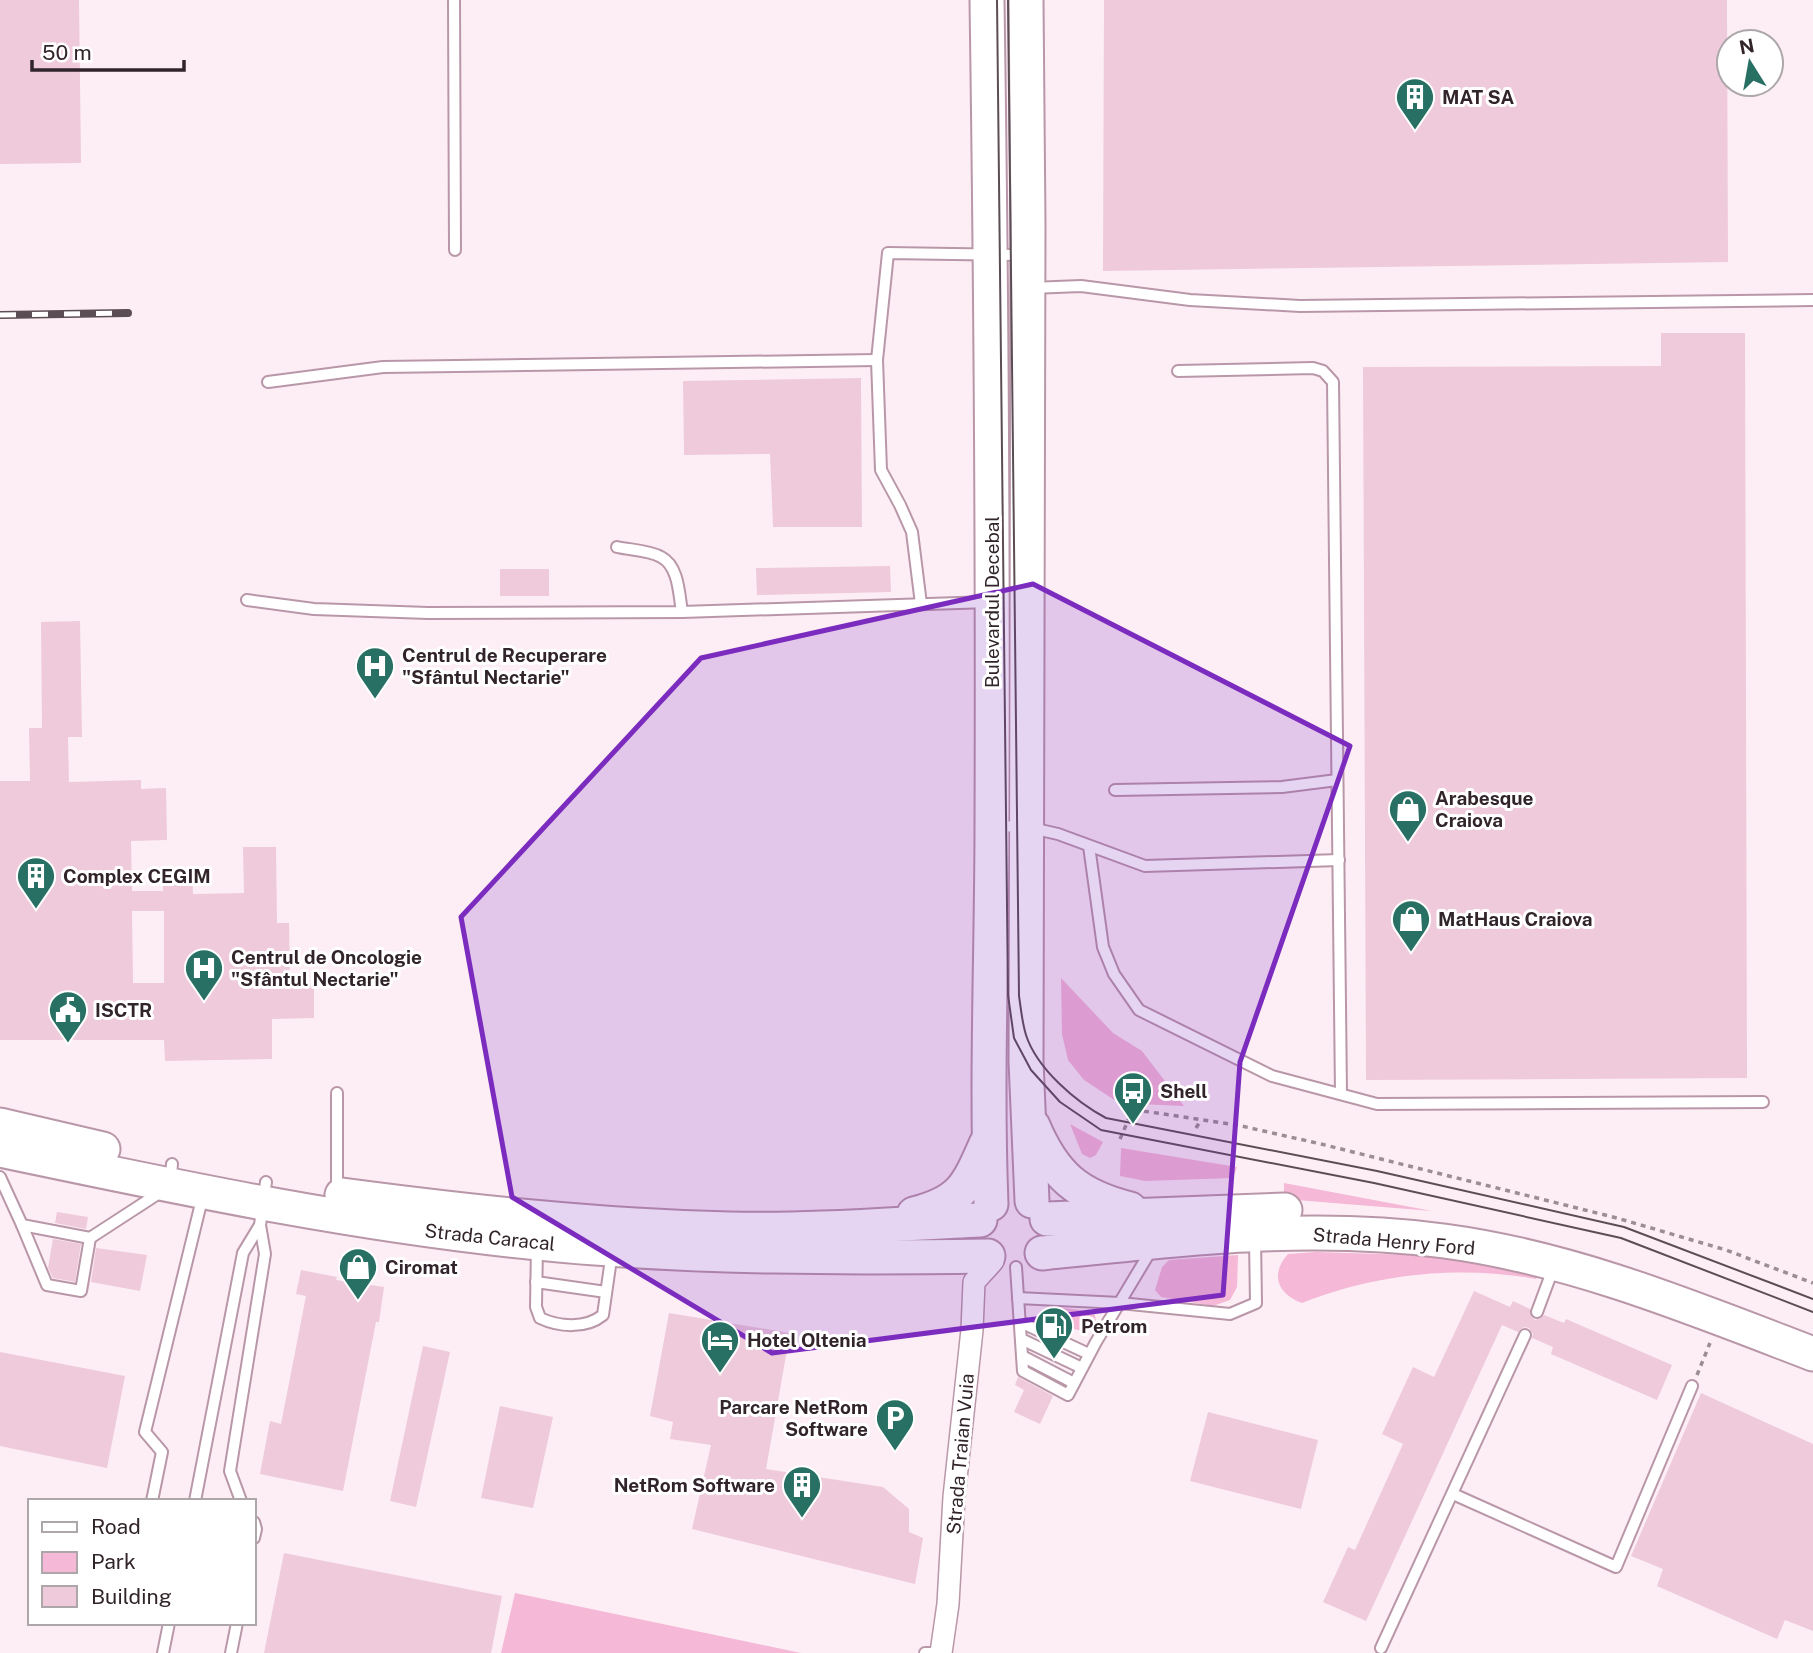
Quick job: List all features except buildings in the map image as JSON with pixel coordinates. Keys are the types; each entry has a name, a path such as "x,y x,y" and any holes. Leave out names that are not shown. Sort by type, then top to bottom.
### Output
{"main road":[{"name":"Bulevardul Decebal","path":"985,1212 989,1139 992,826 987,0"},
{"name":"Bulevardul Decebal","path":"1026,0 1027,1112 1040,1210"},
{"path":"1027,1112 1045,1153 1067,1181 1080,1191 1155,1228"},
{"name":"Strada Caracal","path":"0,1125 263,1204 337,1194 556,1220 729,1229 857,1225 985,1212"},
{"path":"857,1225 923,1212 958,1196 967,1184 989,1139"},
{"name":"Strada Caracal","path":"0,1150 171,1175 204,1192 263,1204 409,1228 537,1243 682,1254 856,1258 1011,1267"},
{"path":"1011,1196 1040,1210 1049,1231 1048,1242 1011,1267 981,1246 978,1233 985,1212 1011,1196"},
{"name":"Strada Henry Ford","path":"1040,1210 1155,1228 1443,1241 1555,1263 1720,1318 1813,1354"},
{"name":"Strada Henry Ford","path":"1011,1267 1155,1228 1257,1210 1322,1212 1449,1222 1534,1237 1662,1274 1813,1330"}],"street":[{"name":"Strada Traian Vuia","path":"939,1653 948,1604 954,1497 972,1331 974,1282 1011,1267"}],"lane":[{"path":"454,0 455,250"},
{"path":"921,604 912,532 881,470 877,360 888,253 1028,255"},
{"path":"1028,288 1081,286 1190,300 1300,306 1813,300"},
{"path":"268,382 383,367 877,360"},
{"path":"1178,372 1313,368 1323,371 1333,382 1342,1094"},
{"path":"617,547 662,557 676,579 682,612"},
{"path":"247,600 314,609 428,613 682,612 992,601"},
{"path":"1115,790 1282,787 1337,780"},
{"path":"992,826 1027,827 1058,834 1145,866 1339,860"},
{"path":"1089,846 1102,947 1114,974 1139,1010 1272,1076 1377,1104 1763,1102"},
{"path":"337,1093 337,1194"},
{"path":"0,1177 47,1285 81,1291 90,1238 171,1175"},
{"path":"152,1499 162,1452 145,1432 204,1192"},
{"path":"195,1499 243,1253 263,1204"},
{"path":"240,1499 230,1471 265,1254 263,1204"},
{"path":"22,1225 90,1238"},
{"path":"1155,1228 1120,1303 1074,1383 1022,1356 1020,1322 1011,1267 1120,1303 1230,1314 1256,1303 1255,1233"},
{"path":"537,1243 536,1307 540,1318 549,1322 584,1325 603,1315 612,1249"},
{"path":"1537,1312 1555,1263"},
{"path":"536,1282 606,1292"},
{"path":"1020,1322 1089,1354"},
{"path":"1381,1648 1525,1335"},
{"path":"1021,1339 1082,1368"},
{"path":"1453,1494 1616,1567 1692,1386"},
{"path":"163,1653 169,1625"},
{"path":"231,1653 237,1625"},
{"path":"925,1653 939,1653"}],"path":[{"path":"1120,1139 1130,1116 1143,1111 1237,1125 1616,1218 1726,1250 1813,1283"},
{"path":"1196,1128 1201,1120"},
{"path":"1692,1386 1720,1318"}],"highlighted area":[{"path":"1033,584 1350,746 1240,1062 1223,1295 772,1353 512,1197 461,917 701,658"}],"green space":[{"path":"1061,978 1113,1033 1142,1051 1184,1106 1116,1101 1084,1080 1068,1060 1062,1034"},
{"path":"1070,1124 1103,1142 1096,1155 1090,1158 1082,1154"},
{"path":"1121,1148 1237,1167 1233,1178 1145,1181 1120,1176"},
{"path":"1284,1183 1432,1211 1284,1199"},
{"path":"1316,1252 1445,1256 1540,1273 1536,1279 1477,1273 1417,1275 1358,1285 1302,1303 1282,1289 1279,1269 1288,1254"},
{"path":"1238,1255 1237,1287 1230,1300 1213,1306 1161,1297 1155,1290 1162,1267 1169,1260"},
{"path":"1058,1307 1094,1312 1097,1325 1081,1331 1054,1320 1052,1317"},
{"path":"515,1593 801,1653 501,1653"}],"tram line":[{"path":"997,0 1008,995 1014,1038 1031,1070 1060,1102 1101,1130 1374,1183 1621,1238 1813,1312"},
{"path":"1008,0 1019,996 1031,1048 1048,1072 1070,1094 1106,1118 1377,1171 1624,1227 1813,1299"}],"railway":[{"path":"0,315 128,313"}],"place":[{"name":"MAT SA","path":"1415,131"},
{"name":"Centrul de Recuperare \"Sfântul Nectarie\"","path":"375,700"},
{"name":"Arabesque Craiova","path":"1408,843"},
{"name":"Complex CEGIM","path":"36,910"},
{"name":"MatHaus Craiova","path":"1411,953"},
{"name":"Centrul de Oncologie \"Sfântul Nectarie\"","path":"204,1002"},
{"name":"ISCTR","path":"68,1044"},
{"name":"Shell","path":"1133,1125"},
{"name":"Ciromat","path":"358,1301"},
{"name":"Petrom","path":"1054,1360"},
{"name":"Hotel Oltenia","path":"720,1374"},
{"name":"Parcare NetRom Software","path":"895,1452"},
{"name":"NetRom Software","path":"802,1519"}]}
